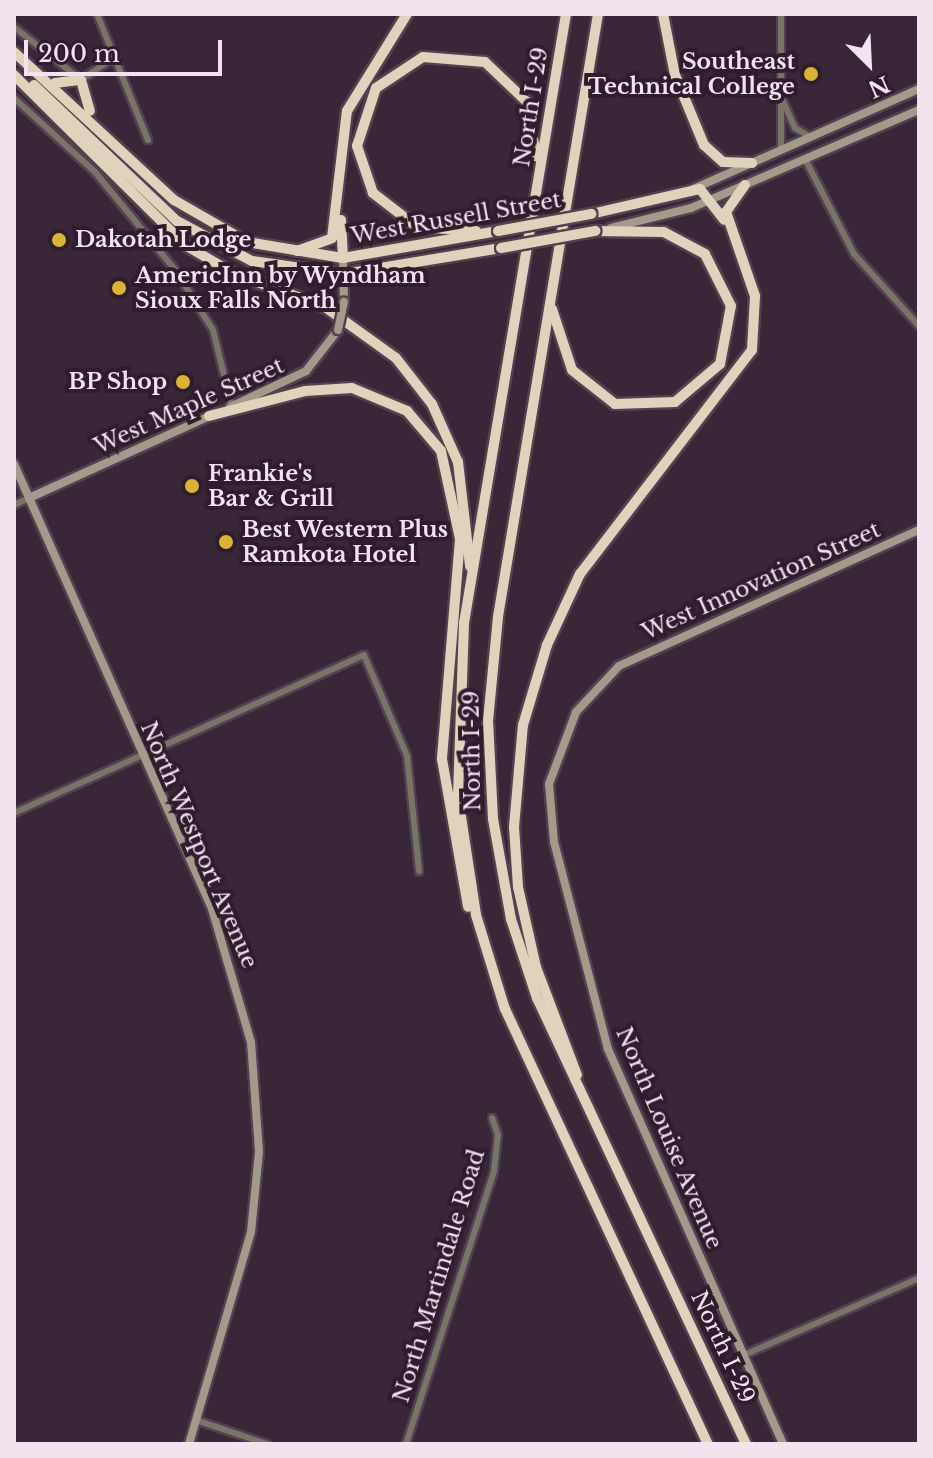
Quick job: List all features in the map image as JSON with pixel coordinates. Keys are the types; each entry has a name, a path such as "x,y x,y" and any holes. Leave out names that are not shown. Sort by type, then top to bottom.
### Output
{"highway":[{"path":"285,253 332,238 339,158 353,97 407,14"},
{"name":"North I-29","path":"566,14 464,623 457,774 481,933 521,1047 708,1443"},
{"name":"North I-29","path":"598,14 498,617 489,772 518,942 582,1097 748,1444"},
{"path":"663,14 675,75 704,145 723,162 752,163"},
{"name":"West Russell Street","path":"14,52 99,124 197,217 285,253 343,258 591,214 686,192"},
{"path":"498,231 417,227 389,211 367,183 360,122 376,88 402,66 460,55 513,82 536,131 534,210"},
{"path":"14,72 185,245 355,323 410,374 440,419 465,493 464,623"},
{"name":"West Russell Street","path":"14,72 197,236 266,265 344,274 595,231 664,232 705,254 731,306 720,364 675,402 615,404 572,370 551,302"},
{"path":"53,83 81,80 99,124"},
{"path":"339,158 343,258"},
{"path":"582,1097 522,907 514,827 523,725 555,624 593,553 744,367 757,319 748,274 726,212 745,185"},
{"path":"686,192 700,189 714,198 748,274"},
{"path":"209,416 323,388 367,392 417,420 446,462 460,539 443,772 464,890 481,933"}],"main road":[{"path":"686,192 919,89"},
{"path":"595,231 714,198 919,110"},
{"name":"West Maple Street","path":"232,409 306,371 338,330 344,302 343,258"},
{"name":"West Maple Street","path":"29,498 209,416"},
{"name":"North Westport Avenue","path":"14,464 226,945 256,1078 251,1232 189,1444"},
{"name":"West Innovation Street","path":"619,666 919,530"},
{"name":"North Louise Avenue","path":"619,666 585,699 562,738 549,784 551,826 608,1049 783,1444"}],"street":[{"path":"97,14 148,140"},
{"path":"778,152 785,134 776,84 781,14"},
{"path":"14,27 81,80 116,56"},
{"path":"776,84 795,128 812,137"},
{"path":"14,98 95,172 176,271 213,330 232,409"},
{"path":"805,159 854,254 919,326"},
{"name":"West Maple Street","path":"14,505 29,498"},
{"path":"14,813 364,655 407,756 419,871"},
{"name":"North Martindale Road","path":"406,1444 494,1171 498,1135 492,1118"},
{"path":"744,1355 919,1278"},
{"path":"196,1420 267,1444"}],"place":[{"name":"Southeast Technical College","path":"811,74"},
{"name":"Dakotah Lodge","path":"59,240"},
{"name":"AmericInn by Wyndham Sioux Falls North","path":"119,288"},
{"name":"BP Shop","path":"183,382"},
{"name":"Frankie's Bar & Grill","path":"192,486"},
{"name":"Best Western Plus Ramkota Hotel","path":"226,542"}]}
